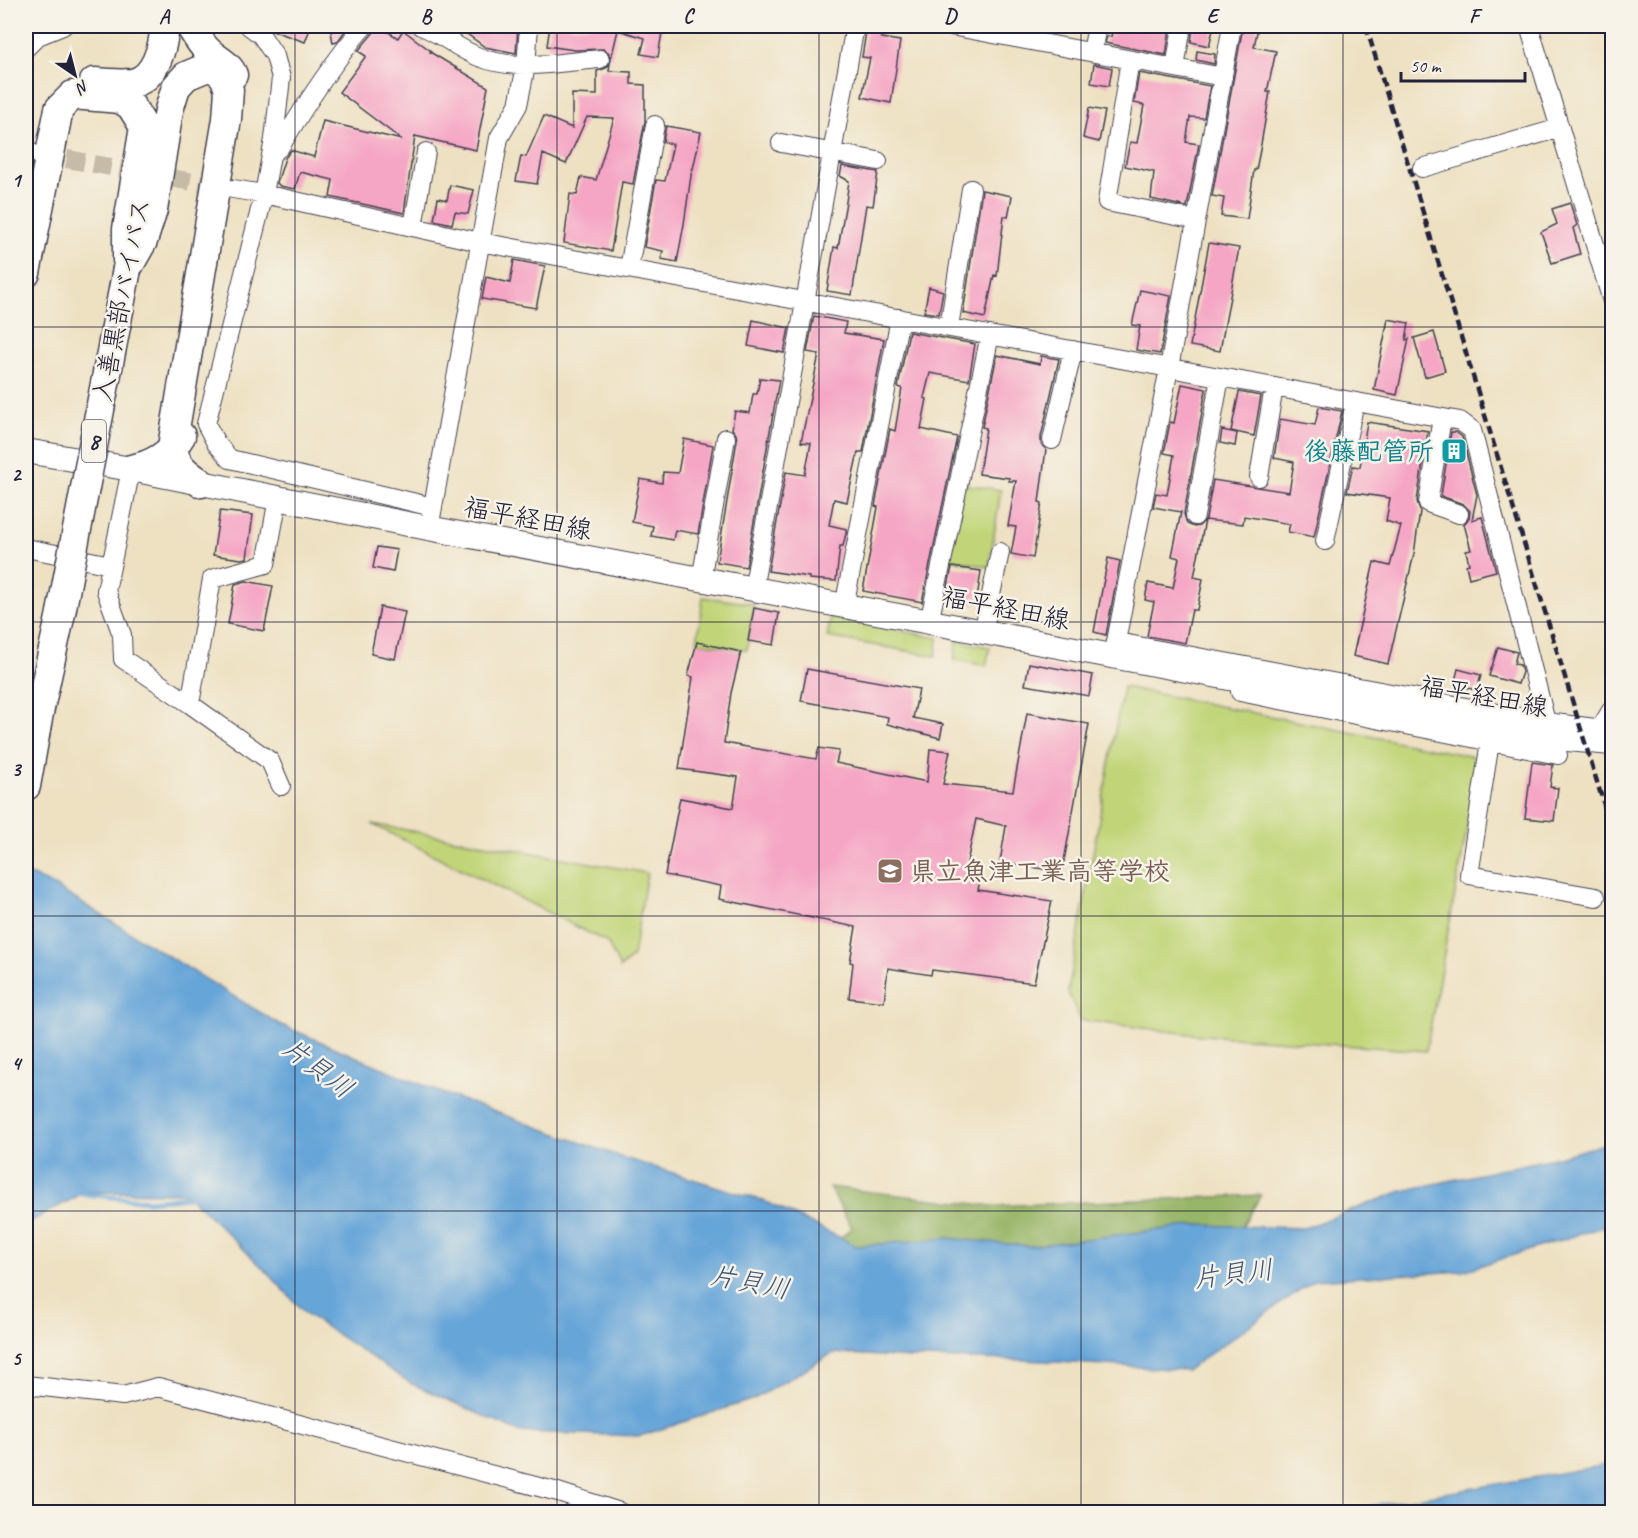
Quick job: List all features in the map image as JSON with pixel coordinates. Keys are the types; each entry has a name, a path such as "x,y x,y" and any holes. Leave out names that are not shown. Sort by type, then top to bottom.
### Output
{"highway":[{"path":"26,237 43,145 51,113 60,94 79,82 134,83 156,64 165,26"},
{"name":"入善黒部バイパス","path":"26,786 174,26"},
{"path":"171,458 239,97 231,70 210,53 190,26"},
{"path":"127,268 143,241 153,210 169,110 176,87 186,76 205,68 214,68 224,76 229,90 227,119 171,458"},
{"path":"26,273 59,109 74,95 120,99 131,106 144,127 127,229 127,268"}],"main road":[{"name":"福平経田線","path":"26,441 43,446 171,458 321,498 390,520"},
{"name":"福平経田線","path":"26,451 171,458 278,498 390,520 431,518 753,590 1114,655 1523,735 1608,734"}],"street":[{"path":"26,47 38,36 63,26"},
{"path":"249,26 261,35 275,56 281,78 264,194 206,424 216,443 231,459 431,518 499,138 518,105 526,66 529,26"},
{"path":"271,155 279,147 344,49 364,26"},
{"path":"421,26 439,33 462,50 481,58 526,66 600,59"},
{"path":"753,590 855,26"},
{"path":"951,26 1223,77"},
{"path":"1092,52 1097,26"},
{"path":"1175,68 1182,26"},
{"path":"1114,655 1232,26"},
{"path":"1528,26 1612,301"},
{"path":"1130,60 1107,202 1197,220"},
{"path":"629,268 655,125"},
{"path":"1422,168 1560,128"},
{"path":"781,143 878,161"},
{"path":"413,227 426,152"},
{"path":"233,189 480,242 1460,421 1472,430 1546,722"},
{"path":"949,327 971,189"},
{"path":"844,607 900,318"},
{"path":"929,623 990,334"},
{"path":"1052,440 1073,350"},
{"path":"1195,516 1220,377"},
{"path":"1259,477 1274,387"},
{"path":"1325,541 1354,402"},
{"path":"1442,418 1428,503 1459,514"},
{"path":"701,580 726,438"},
{"path":"171,458 111,565 106,591 122,635 123,659 270,761 281,786"},
{"path":"189,704 212,579 266,564 278,498"},
{"path":"26,548 111,565"},
{"path":"983,633 1000,552"},
{"path":"1114,655 1546,722 1608,734 1612,708"},
{"path":"1114,655 1490,742 1558,755"},
{"path":"1490,742 1469,875 1596,897"},
{"path":"26,1384 123,1396 158,1387 558,1492 620,1512"}],"green space":[{"path":"963,484 1001,490 989,567 950,559"},
{"path":"703,597 754,604 747,650 697,642"},
{"path":"831,617 938,638 936,656 827,637"},
{"path":"957,641 990,647 986,666 954,660"},
{"path":"1123,687 1480,758 1426,1051 1190,1034 1080,1020 1068,992"},
{"path":"372,824 647,873 633,956 620,968 607,942"},
{"path":"829,1187 993,1206 1261,1195 1216,1269 816,1258 852,1228"}],"water":[{"name":"片貝川","path":"26,873 54,886 279,1024 437,1091 621,1157 764,1201 857,1246 947,1238 1031,1246 1195,1225 1304,1228 1402,1191 1558,1157 1612,1142 1612,1224 1463,1271 1314,1280 1187,1370 1025,1360 911,1358 833,1353 754,1399 640,1436 519,1432 410,1383 305,1313 268,1273 186,1193 85,1192 26,1224"},
{"path":"1612,1464 1612,1512 1336,1512"}],"building":[{"path":"267,26 311,26 305,42 271,30"},
{"path":"330,26 344,26 345,31 337,42 333,43"},
{"path":"379,26 398,38 403,30 430,52 488,87 476,150 415,136 404,213 330,197 333,180 300,172 295,189 280,186 277,183 285,158 291,150 314,157 323,121 402,140 339,92 366,56 358,51"},
{"path":"456,26 518,26 516,53 485,47"},
{"path":"550,26 663,26 658,57 641,54 645,38 618,30 610,63 609,53 604,49 575,50 547,46"},
{"path":"867,26 883,26 881,38 900,41 891,103 862,97 870,58 862,57"},
{"path":"1113,26 1170,29 1166,55 1105,43 1107,36 1111,37"},
{"path":"1193,26 1214,26 1209,46 1191,42"},
{"path":"1243,26 1258,27 1254,47 1276,51 1267,92 1270,92 1256,170 1254,170 1247,219 1221,216 1224,198 1212,196"},
{"path":"1197,51 1215,54 1214,64 1196,60"},
{"path":"610,63 609,71 631,72 631,84 645,85 645,121 633,184 622,182 611,251 564,243 570,194 577,195 581,177 596,180 614,118 587,117 566,164 543,154 537,184 516,181 521,156 526,157 544,116 572,128 572,94 597,95 597,71 606,68"},
{"path":"1094,64 1112,68 1109,86 1091,83"},
{"path":"1139,73 1210,86 1204,118 1190,117 1186,142 1199,144 1187,207 1151,199 1154,172 1125,166 1130,142 1137,143 1144,105 1134,103"},
{"path":"1089,108 1105,111 1099,142 1083,138"},
{"path":"666,126 701,132 692,169 677,262 661,259 663,251 644,247 656,180 665,181 673,144 663,142"},
{"path":"842,166 878,172 873,206 866,205 852,295 827,291 834,247 838,248 849,181 840,176"},
{"path":"450,185 474,190 468,214 455,212 452,224 434,220 438,198 447,200"},
{"path":"982,190 1012,196 1008,217 1004,216 997,276 994,275 985,318 963,313"},
{"path":"1570,203 1577,225 1573,228 1580,254 1552,263 1541,232 1557,224 1552,209"},
{"path":"1209,243 1239,248 1220,351 1190,346"},
{"path":"514,260 545,266 536,308 482,299 486,277 510,283"},
{"path":"929,287 943,291 939,314 924,312"},
{"path":"1140,290 1171,296 1160,354 1136,350 1140,326 1132,325"},
{"path":"814,316 846,322 844,333 884,339 863,452 858,452 847,502 834,499 829,525 847,529 843,546 840,546 836,581 809,579 809,577 768,571 786,472 805,475 811,443 801,442 819,354 807,352"},
{"path":"1388,319 1409,323 1406,340 1409,339 1397,395 1374,390"},
{"path":"753,320 789,328 784,353 748,346"},
{"path":"909,332 975,344 969,380 930,373 924,398 927,399 921,429 957,437 922,602 863,591 878,507 875,506 890,429 895,431 902,388 898,387"},
{"path":"1434,332 1445,371 1425,377 1414,338"},
{"path":"997,355 1040,364 1041,356 1059,359 1041,437 1041,444 1046,449 1039,502 1042,503 1033,558 1011,554 1016,527 1008,526 1016,481 979,474 986,428 982,427"},
{"path":"760,378 779,380 746,567 717,562 737,440 732,429 735,411 750,413 753,394 757,394"},
{"path":"1182,384 1206,389 1184,514 1187,524 1194,527 1199,526 1205,520 1194,577 1203,579 1197,610 1192,610 1185,643 1147,636 1154,602 1145,600 1148,583 1173,588 1179,558 1172,556 1181,512 1153,507 1156,493 1167,495 1174,455 1164,453 1170,422 1174,423"},
{"path":"1239,392 1261,396 1254,436 1231,431"},
{"path":"1319,407 1342,411 1314,537 1288,532 1290,524 1244,516 1243,524 1205,520 1213,480 1289,492 1294,462 1274,458 1280,419 1315,425"},
{"path":"1367,422 1428,431 1417,501 1420,511 1414,554 1388,664 1353,656 1374,562 1390,566 1401,526 1386,521 1390,498 1347,492 1353,466 1360,467"},
{"path":"1222,430 1237,433 1235,446 1220,443"},
{"path":"1451,432 1456,432 1462,437 1477,495 1472,520 1482,517 1496,571 1469,578 1466,551 1471,550 1464,524 1469,518 1470,511 1463,504 1441,496"},
{"path":"684,439 713,445 698,534 675,530 673,540 651,536 653,526 632,522 640,479 662,483 663,472 678,473"},
{"path":"220,511 253,515 247,558 213,555"},
{"path":"377,547 397,550 393,572 373,568"},
{"path":"1108,558 1120,561 1106,635 1094,632"},
{"path":"952,567 981,571 976,605 945,601"},
{"path":"246,581 273,586 264,631 228,624 235,584"},
{"path":"380,607 405,612 395,659 371,654"},
{"path":"754,608 779,613 774,645 748,641"},
{"path":"697,642 741,652 731,693 724,743 816,759 819,748 839,751 836,763 927,782 930,749 950,751 943,784 1013,791 1027,713 1089,724 1062,872 1000,862 1006,826 976,819 964,877 980,880 978,890 1052,901 1034,983 932,970 931,975 888,968 884,1002 849,998 853,963 850,962 856,927 719,899 721,886 665,875 680,798 733,808 738,777 679,769 693,677 688,676"},
{"path":"1498,647 1517,652 1514,664 1520,665 1522,672 1518,684 1489,676"},
{"path":"1029,663 1093,675 1089,696 1025,685"},
{"path":"807,669 919,689 913,718 943,724 940,738 887,724 888,717 801,701"},
{"path":"1458,669 1481,675 1477,690 1454,685"},
{"path":"1532,762 1553,765 1550,787 1558,788 1554,821 1525,818"}],"waterway":[{"path":"75,1193 148,1201 197,1196"}],"tunnel":[{"path":"40,154 225,188"}],"railway":[{"path":"1366,26 1612,831"}],"place":[{"name":"後藤配管所","path":"1454,451"},
{"name":"県立魚津工業高等学校","path":"890,871"}]}
